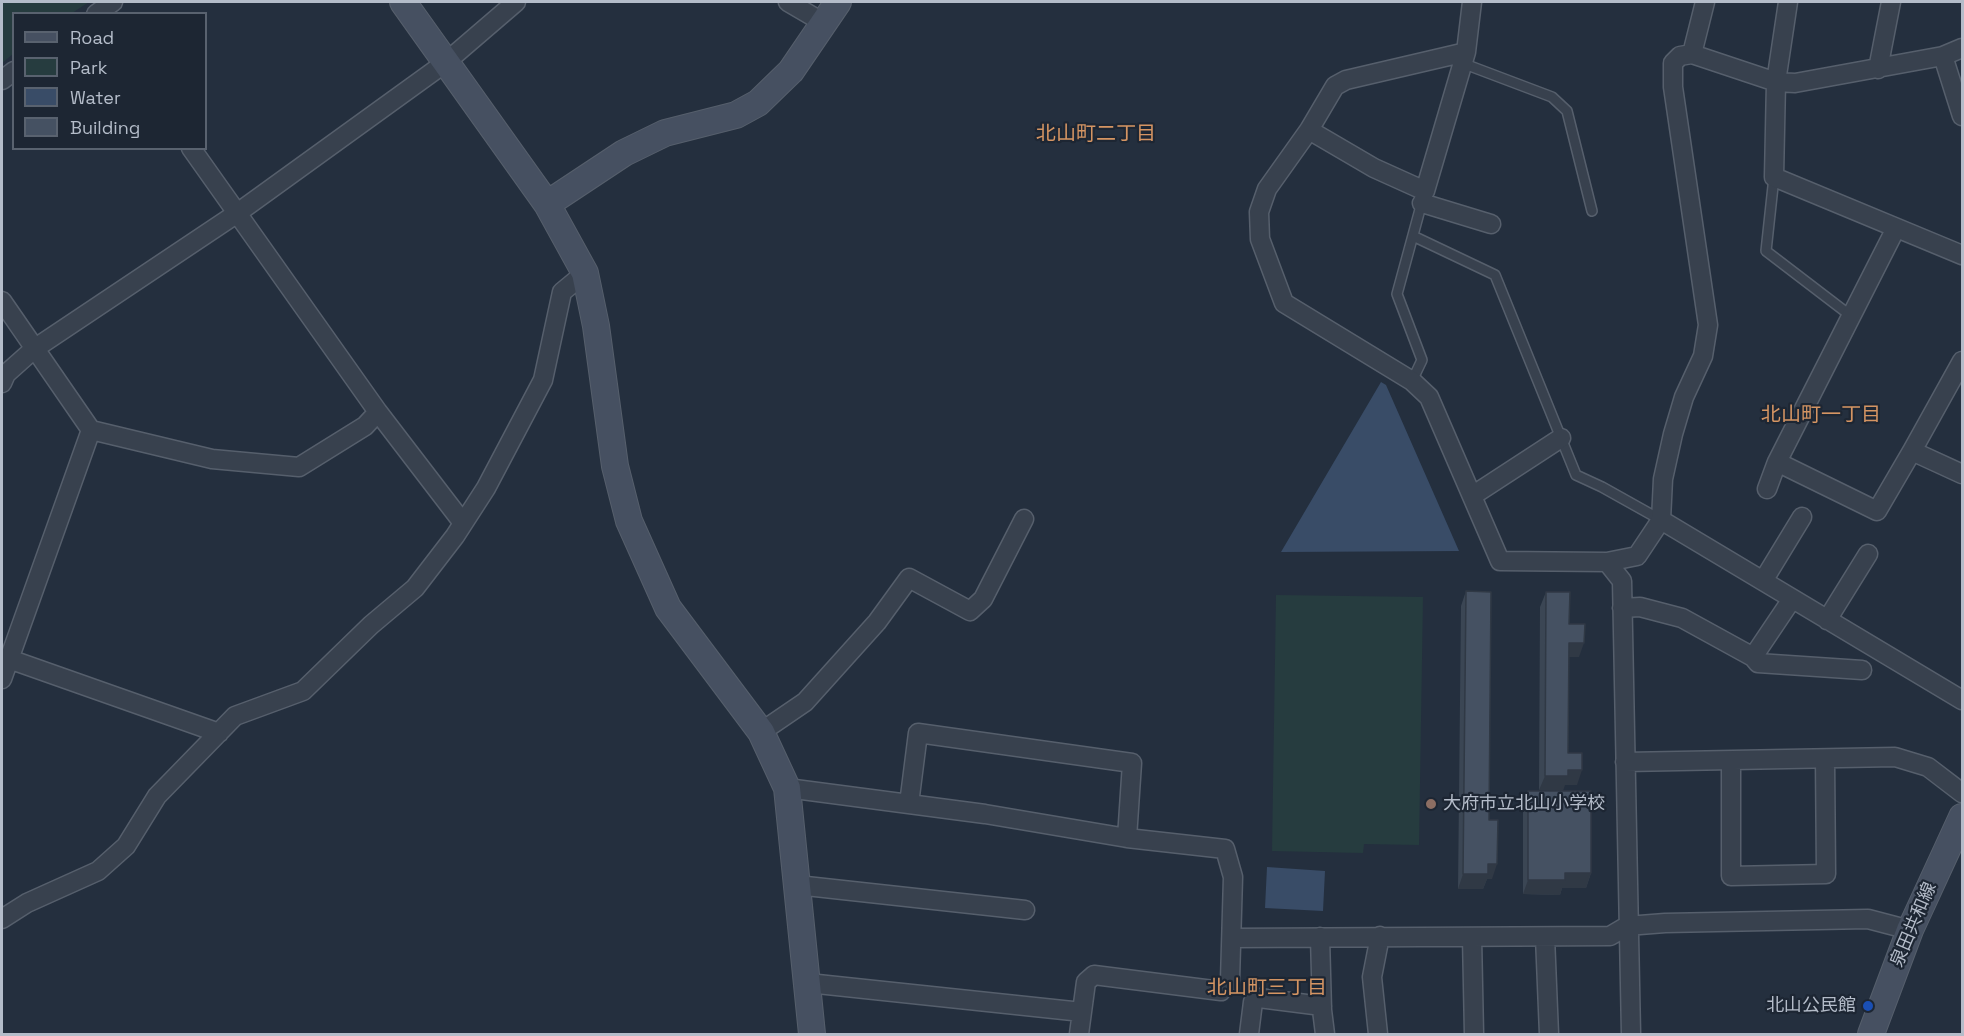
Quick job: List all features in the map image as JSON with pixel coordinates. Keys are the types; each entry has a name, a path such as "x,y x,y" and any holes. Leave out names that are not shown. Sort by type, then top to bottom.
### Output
{"street":[{"path":"403,2 547,204 585,273 596,326 615,466 629,520 658,588 679,626 761,732 787,788 812,1035"},
{"path":"2,383 6,374 34,349 236,214 445,63 516,2"},
{"path":"788,2 824,23"},
{"path":"547,204 624,153 665,132 736,115 758,103 791,71 838,2"},
{"path":"1424,197 1464,57 1472,2"},
{"path":"1692,54 1705,2"},
{"path":"1788,2 1776,82 1774,177 1962,255"},
{"path":"1878,69 1891,2"},
{"path":"1464,57 1341,82 1328,95 1309,130 1267,189 1259,212 1260,239 1284,303 1412,381 1429,398 1500,561 1607,562 1637,556 1660,520 1664,479 1673,434 1684,397 1703,356 1708,325 1673,87 1673,63 1680,56 1692,54 1776,82 1795,83 1943,56 1962,48"},
{"path":"1943,56 1962,116"},
{"path":"1309,130 1424,197 1491,225"},
{"path":"192,150 378,412 463,523"},
{"path":"1767,489 1777,462 1896,228"},
{"path":"2,919 27,903 98,871 126,846 157,796 235,716 303,691 371,625 415,588 486,488 543,380 562,292 585,273"},
{"path":"2,301 91,430 212,459 299,467 365,426 378,412"},
{"path":"1777,462 1877,511 1962,361"},
{"path":"2,679 91,430"},
{"path":"1472,496 1561,438"},
{"path":"1912,452 1962,474"},
{"path":"1763,582 1802,517"},
{"path":"761,732 805,702 877,622 909,578 970,611 983,599 1024,519"},
{"path":"1660,520 1962,700"},
{"path":"1827,620 1868,554"},
{"path":"1607,562 1622,581 1627,926 1631,1035"},
{"path":"1753,657 1792,599"},
{"path":"1622,608 1640,607 1682,618 1753,657 1758,663 1862,670"},
{"path":"9,659 219,733"},
{"path":"909,804 918,733 1132,763 1127,838"},
{"path":"1625,762 1895,757 1928,766 1962,793"},
{"path":"1731,760 1731,876 1826,874 1826,759"},
{"path":"787,788 909,804 1127,838 1225,849 1233,877 1230,980 1221,991 1095,975 1086,981 1079,1035"},
{"name":"泉田共和線","path":"1871,1035 1910,930 1962,817"},
{"path":"797,885 1025,910"},
{"path":"1232,938 1380,936 1545,938 1610,936 1627,926 1868,919 1910,930"},
{"path":"1378,1035 1372,977 1380,936"},
{"path":"1320,937 1325,1035"},
{"path":"1472,937 1474,1035"},
{"path":"1545,938 1549,1035"},
{"path":"808,983 1082,1012"},
{"path":"1249,1035 1253,1002 1259,998 1322,1006"}],"lane":[{"path":"1464,57 1552,97 1566,111 1592,211"},
{"path":"1774,177 1766,250 1851,316"},
{"path":"1412,381 1422,360 1397,294 1424,197"},
{"path":"1413,236 1495,275 1576,475 1660,520"}],"green space":[{"path":"2,2 89,2 74,12 12,12 12,55 2,63"},
{"path":"1276,595 1423,597 1419,845 1364,844 1363,853 1272,851"}],"water":[{"path":"1381,382 1386,385 1459,551 1281,552"},
{"path":"1267,867 1325,871 1323,911 1265,908"}],"building":[{"path":"1466,591 1491,592 1489,820 1498,820 1497,864 1488,864 1488,874 1463,874"},
{"path":"1546,592 1570,592 1569,624 1585,624 1584,643 1569,643 1568,753 1582,753 1582,770 1568,770 1568,776 1545,776"},
{"path":"1528,791 1591,791 1591,873 1565,873 1565,880 1528,880"}],"place":[{"name":"大府市立北山小学校","path":"1431,804"},
{"name":"北山公民館","path":"1868,1006"}],"district":[{"name":"北山町二丁目","path":"1096,135"},
{"name":"北山町一丁目","path":"1821,416"},
{"name":"北山町三丁目","path":"1267,989"}]}
